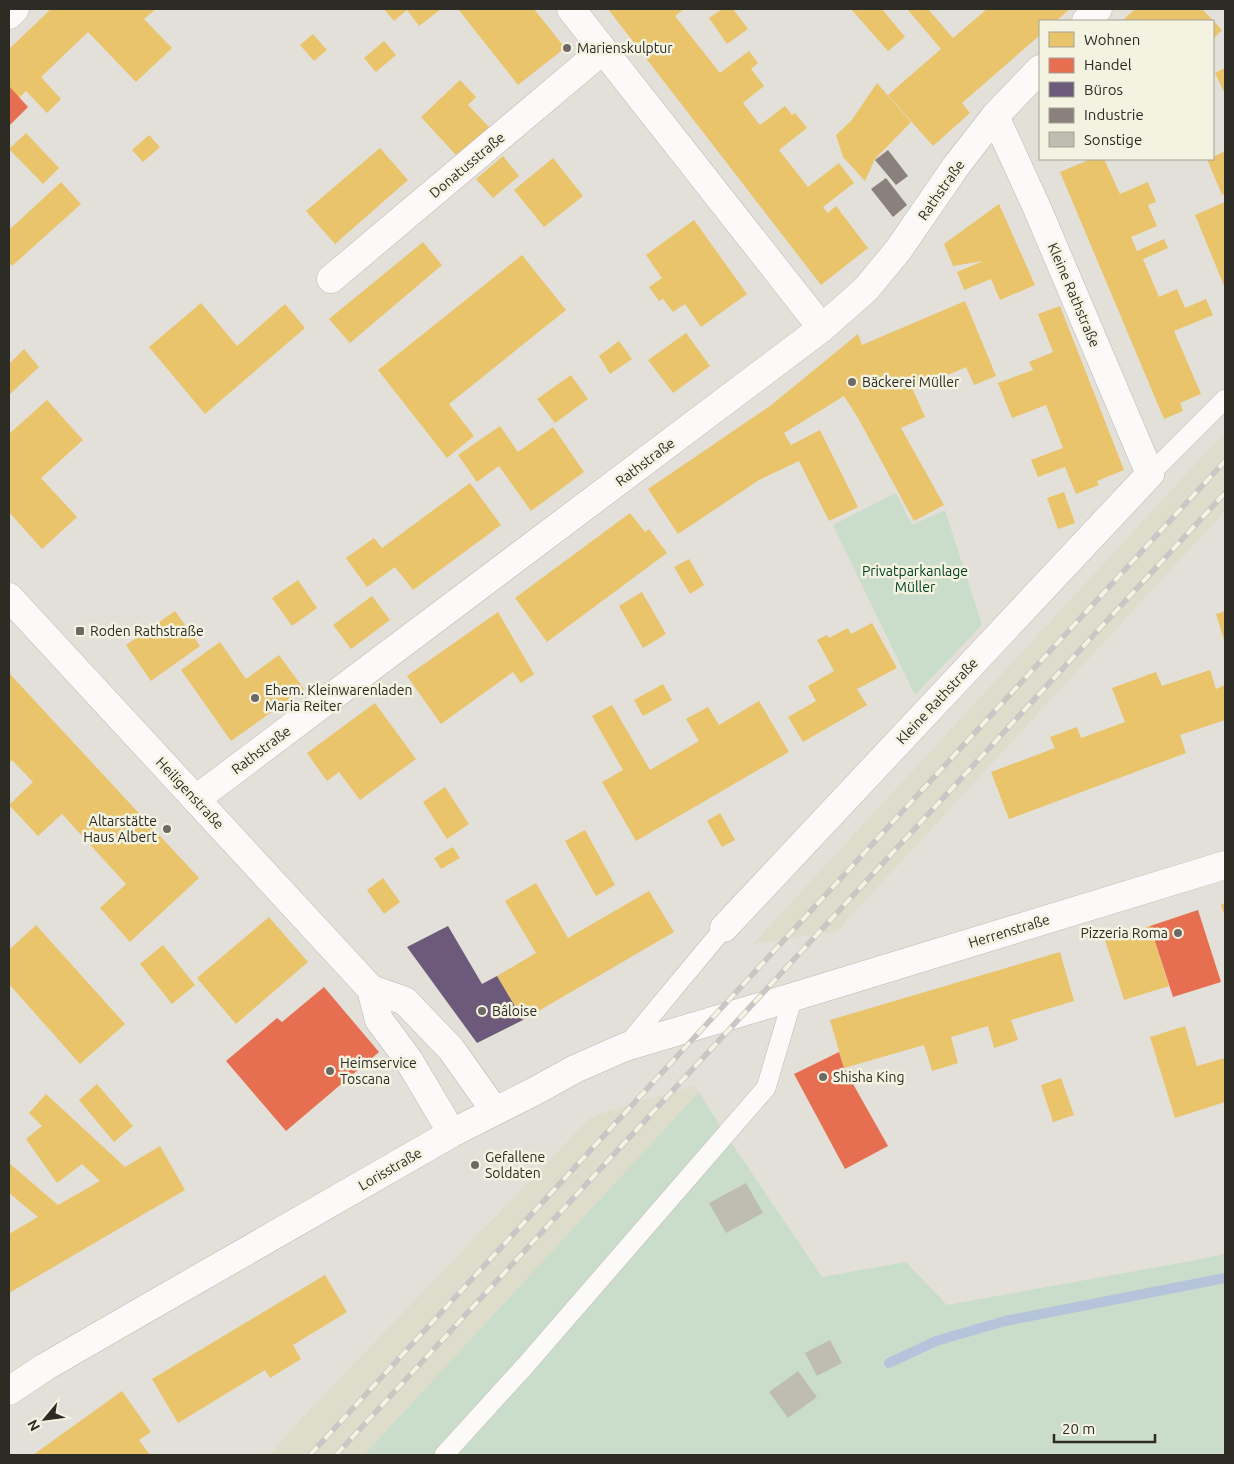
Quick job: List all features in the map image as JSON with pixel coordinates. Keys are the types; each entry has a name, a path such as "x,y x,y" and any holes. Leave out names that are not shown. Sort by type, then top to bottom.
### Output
{"street":[{"path":"9,15 15,9"},
{"path":"571,9 822,328"},
{"path":"1087,20 1098,9"},
{"name":"Donatusstraße","path":"331,279 603,50"},
{"name":"Rathstraße","path":"196,800 822,328 866,289 899,249 956,166 995,116 1039,70"},
{"name":"Kleine Rathstraße","path":"724,928 1150,474 995,116"},
{"name":"Heiligenstraße","path":"9,597 371,989 405,1001 451,1049 495,1111"},
{"name":"Herrenstraße","path":"793,997 1225,865"},
{"name":"Heiligenstraße","path":"371,989 379,1020 408,1059 452,1133"},
{"name":"Lorisstraße","path":"9,1391 45,1367 452,1133 575,1069 625,1047 793,997"}],"lane":[{"name":"Kleine Rathstraße","path":"1150,474 1225,398"},
{"path":"625,1047 724,928"},
{"path":"444,1455 525,1366 766,1088 793,997"}],"shaded area":[{"path":"1225,432 1225,511 837,931 753,944"},
{"path":"693,1086 699,1092 364,1455 269,1455 303,1417 589,1119"}],"green space":[{"name":"Privatparkanlage Müller","path":"896,493 912,525 945,510 982,625 915,695 833,525"},
{"path":"699,1092 822,1277 906,1262 947,1305 1225,1254 1225,1455 364,1455"}],"building: Wohnen":[{"path":"51,9 156,9 144,19 172,48 136,82 88,32 41,77 61,99 47,113 26,91 19,98 9,86 9,49"},
{"path":"384,9 441,9 419,26 407,10 394,21"},
{"path":"458,9 534,9 565,48 518,85"},
{"path":"608,9 684,9 675,16 720,73 749,51 758,63 751,69 764,86 743,103 760,125 785,106 792,115 795,113 807,128 779,150 808,187 839,163 854,183 823,207 828,213 836,206 868,248 821,285"},
{"path":"722,9 733,9 748,29 727,44 709,18"},
{"path":"851,9 882,9 905,37 888,51"},
{"path":"928,9 953,38 987,9 1070,9 1057,20 1039,20 1039,36 962,103 970,113 933,146 888,95 941,49 908,10"},
{"path":"1135,9 1202,9 1212,20 1123,20"},
{"path":"1214,22 1222,30 1214,38"},
{"path":"313,34 327,50 314,61 300,45"},
{"path":"384,41 396,55 376,72 364,58"},
{"path":"1225,68 1225,94 1215,73"},
{"path":"460,80 476,97 468,105 490,128 458,157 421,117"},
{"path":"877,83 911,122 875,159 865,181 843,157 836,135 851,121"},
{"path":"26,133 59,168 43,184 9,149"},
{"path":"149,135 160,147 143,162 132,150"},
{"path":"380,148 408,180 335,244 306,211"},
{"path":"1225,151 1225,193 1222,195 1207,160 1214,160 1214,156"},
{"path":"503,156 519,176 493,198 476,179"},
{"path":"553,158 583,196 544,227 514,190"},
{"path":"1089,160 1104,160 1120,194 1148,182 1156,202 1148,205 1157,226 1131,237 1137,251 1164,239 1168,248 1143,259 1159,297 1177,289 1185,308 1206,299 1213,315 1174,331 1201,394 1180,403 1183,411 1164,419 1060,172"},
{"path":"61,182 81,204 12,266 9,262 9,230"},
{"path":"1225,202 1225,288 1195,215"},
{"path":"999,204 1035,285 1000,300 991,279 964,290 957,272 983,261 953,266 944,244"},
{"path":"694,220 747,294 701,327 685,304 673,312 663,299 659,301 649,287 662,278 646,255"},
{"path":"423,242 442,265 350,343 329,319"},
{"path":"522,255 566,310 449,404 474,436 447,458 378,370"},
{"path":"965,301 996,376 974,385 966,367 913,390 925,417 901,428 944,505 914,521 844,396 784,433 791,445 820,430 858,507 829,521 799,461 759,480 678,534 648,489 770,406 858,334 862,345"},
{"path":"201,303 237,346 285,304 305,328 205,414 149,347"},
{"path":"1060,306 1124,470 1097,481 1099,485 1076,494 1065,467 1038,477 1031,460 1063,448 1046,405 1012,418 998,383 1033,370 1029,362 1053,352 1038,314"},
{"path":"686,333 710,366 673,393 648,360"},
{"path":"619,341 632,359 610,374 599,356"},
{"path":"24,349 39,367 9,395 9,364"},
{"path":"571,375 588,399 555,423 537,399"},
{"path":"47,400 83,440 41,478 77,517 42,549 9,512 9,434"},
{"path":"500,426 518,452 553,427 584,472 531,511 499,466 477,482 458,455"},
{"path":"470,483 501,525 413,590 395,567 367,587 346,558 374,538 382,548"},
{"path":"1064,492 1075,523 1058,529 1047,498"},
{"path":"630,513 645,532 649,529 667,553 547,642 515,598"},
{"path":"689,559 704,585 690,594 674,567"},
{"path":"298,580 317,608 292,626 272,598"},
{"path":"642,592 666,634 643,648 619,606"},
{"path":"372,596 390,620 351,649 333,625"},
{"path":"175,611 200,646 151,681 126,645"},
{"path":"1225,611 1225,643 1216,614"},
{"path":"498,612 534,674 521,683 513,672 441,724 407,676"},
{"path":"872,623 897,668 857,689 867,705 803,742 788,717 816,701 808,686 834,671 817,640 827,635 829,638 848,628 851,634"},
{"name":"Ehem. Kleinwarenladen Maria Reiter","path":"220,642 246,679 279,655 304,689 231,741 181,670"},
{"path":"1210,670 1216,689 1225,685 1225,720 1180,735 1186,753 1009,819 991,772 1055,748 1050,737 1077,727 1081,738 1125,722 1112,688 1156,672 1162,686"},
{"path":"9,673 199,878 130,942 100,908 126,884 62,814 38,836 9,805 33,782 12,760 9,763"},
{"path":"663,684 672,700 643,716 634,700"},
{"path":"759,701 789,752 636,841 602,782 623,770 592,716 612,705 650,770 699,741 686,719 708,707 719,725"},
{"path":"375,703 416,759 360,800 339,772 327,781 307,753"},
{"path":"445,787 469,824 447,839 423,802"},
{"path":"720,813 735,840 722,847 707,821"},
{"path":"585,830 615,885 596,896 565,841"},
{"path":"453,847 460,858 441,869 434,858"},
{"path":"383,878 400,902 384,914 367,890"},
{"path":"536,883 568,938 649,891 674,932 523,1020 497,976 536,953 505,901"},
{"path":"1225,903 1225,917 1221,905"},
{"path":"269,917 308,962 236,1024 197,978"},
{"path":"36,925 125,1024 80,1064 9,984 9,950"},
{"path":"1150,926 1169,986 1124,1000 1105,940"},
{"path":"163,945 195,985 172,1004 140,964"},
{"path":"1060,952 1074,1001 1011,1020 1018,1040 994,1048 988,1026 951,1037 958,1063 932,1071 924,1045 844,1068 830,1020"},
{"path":"1185,1026 1197,1066 1225,1058 1225,1102 1175,1118 1150,1037"},
{"path":"1061,1078 1074,1115 1053,1122 1041,1085"},
{"path":"97,1084 133,1126 114,1142 79,1100"},
{"path":"46,1094 125,1167 160,1146 185,1190 9,1293 9,1234 38,1217 9,1193 9,1163 58,1205 100,1181 82,1164 57,1183 26,1139 42,1126 29,1113"},
{"path":"325,1275 347,1312 293,1345 301,1359 270,1378 265,1370 178,1423 152,1379"},
{"path":"122,1391 151,1432 139,1440 150,1455 33,1455"}],"building: Handel":[{"path":"9,86 28,107 9,126"},
{"path":"1198,910 1221,982 1173,997 1150,926"},
{"path":"324,987 379,1052 286,1131 226,1061 277,1018 282,1022"},
{"path":"839,1052 844,1068 888,1146 845,1169 794,1074"}],"building: Büros":[{"path":"448,926 482,984 497,976 523,1020 477,1043 407,947"}],"building: Industrie":[{"path":"888,150 908,176 896,185 875,160"},
{"path":"886,178 907,205 893,217 871,189"}],"building: Sonstige":[{"path":"746,1183 763,1213 726,1233 709,1203"},
{"path":"830,1340 842,1363 817,1376 805,1353"},
{"path":"798,1371 817,1397 788,1418 769,1392"}],"waterway":[{"path":"889,1363 936,1341 1005,1321 1225,1278"}],"railway":[{"path":"310,1455 1225,461"},
{"path":"336,1455 1225,493"}],"place":[{"name":"Marienskulptur","path":"567,48"},
{"name":"Bäckerei Müller","path":"852,382"},
{"name":"Roden Rathstraße","path":"80,631"},
{"name":"Ehem. Kleinwarenladen Maria Reiter","path":"255,698"},
{"name":"Altarstätte Haus Albert","path":"167,829"},
{"name":"Pizzeria Roma","path":"1178,933"},
{"name":"Bâloise","path":"482,1011"},
{"name":"Heimservice Toscana","path":"330,1071"},
{"name":"Shisha King","path":"823,1077"},
{"name":"Gefallene Soldaten","path":"475,1165"}]}
